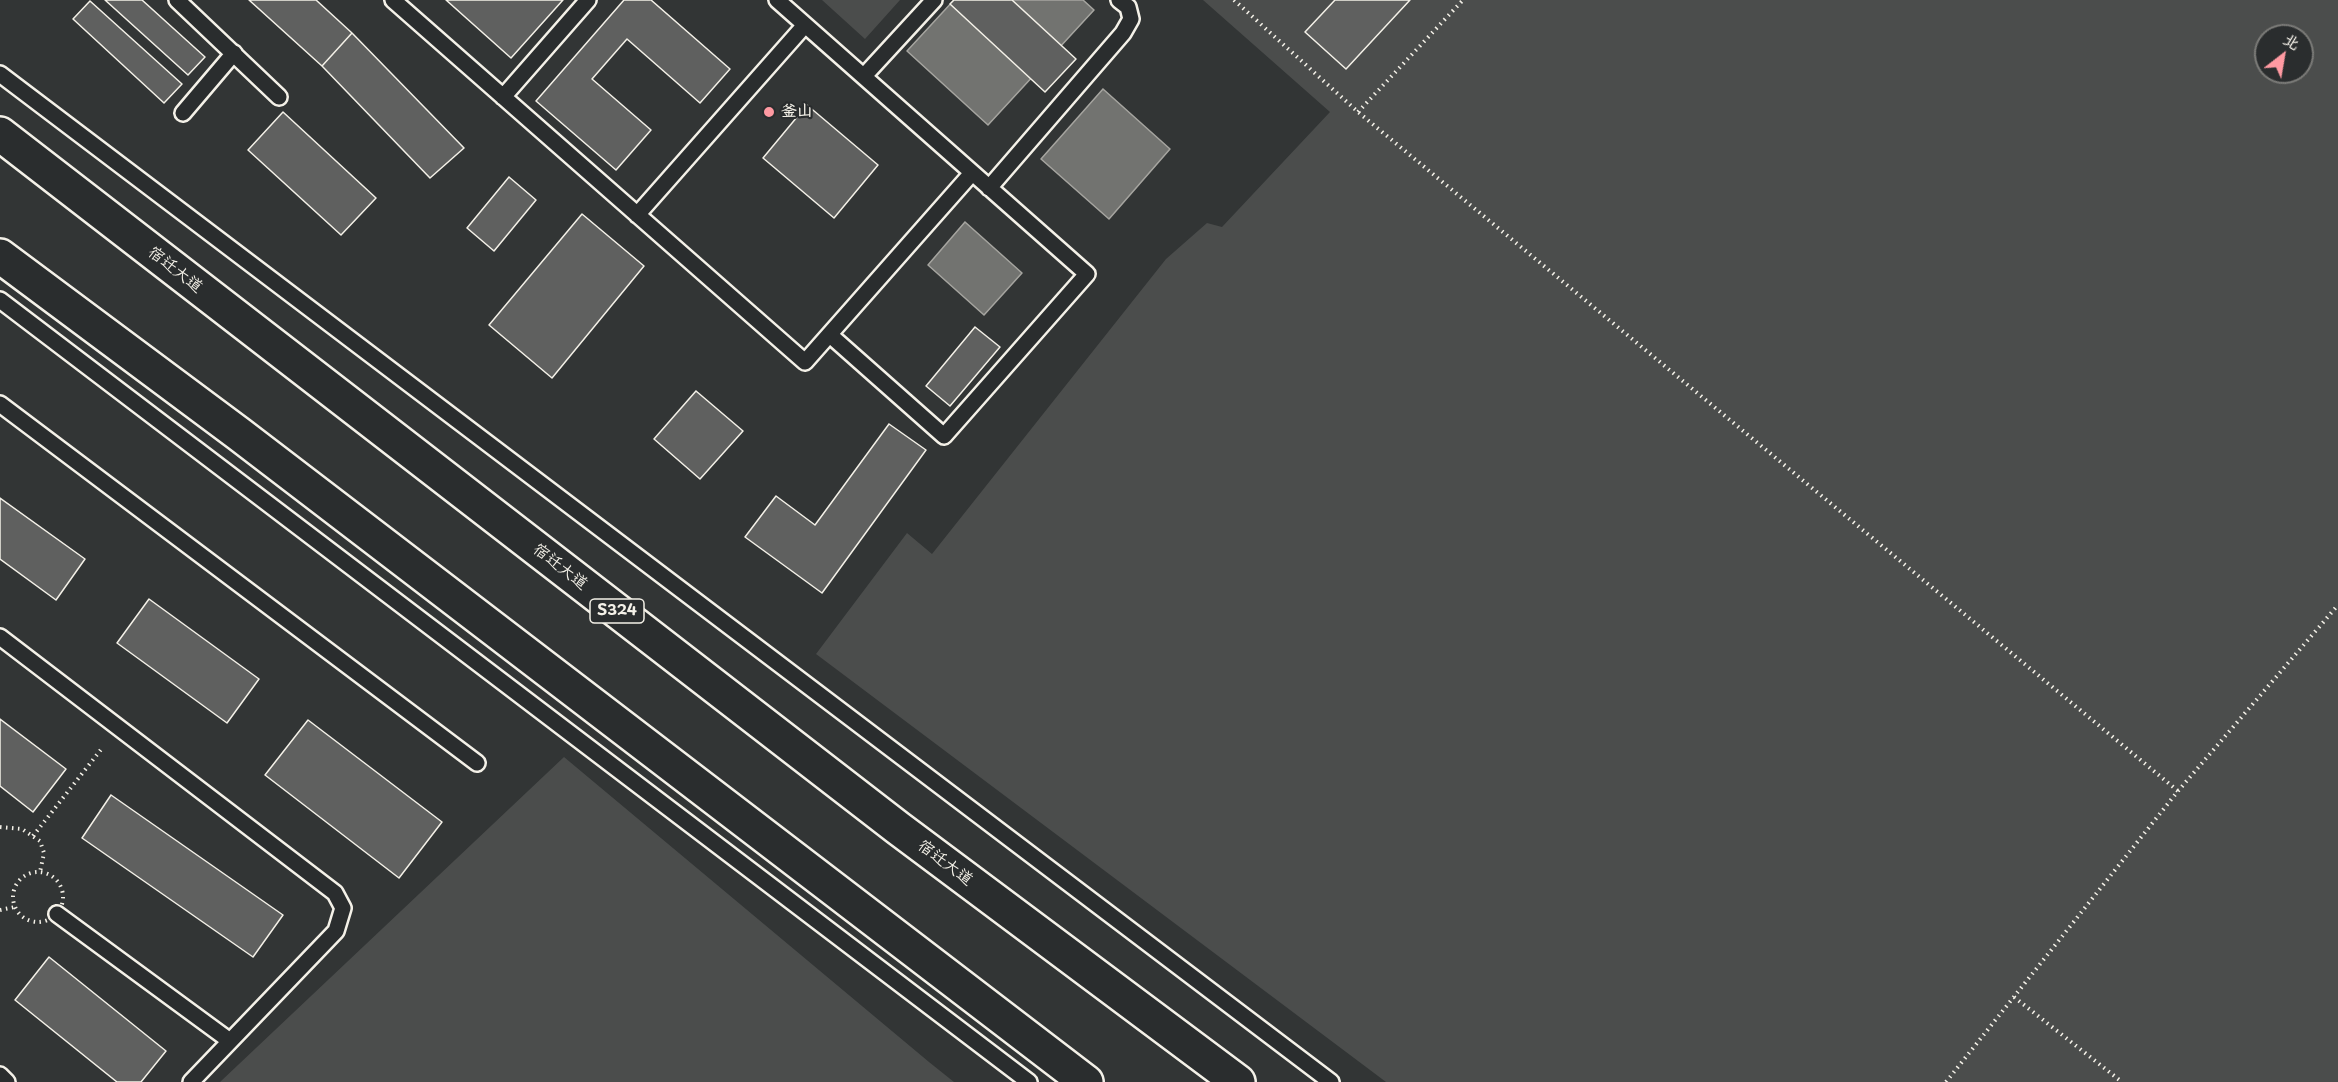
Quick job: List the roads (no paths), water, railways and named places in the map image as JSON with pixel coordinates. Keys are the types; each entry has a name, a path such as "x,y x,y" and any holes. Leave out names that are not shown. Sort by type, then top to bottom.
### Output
{"main road":[{"name":"宿迁大道","path":"0,134 898,828 1238,1082"},
{"path":"0,256 239,434 1086,1082"}],"lane":[{"path":"177,0 279,97"},
{"path":"393,0 805,362 972,173"},
{"path":"503,96 588,0"},
{"path":"777,0 1087,274 944,436 830,335"},
{"path":"864,76 934,0"},
{"path":"989,188 1123,33 1131,19 1128,7 1119,0"},
{"path":"637,215 805,25"},
{"path":"183,113 234,53"},
{"path":"0,74 1331,1082"},
{"path":"0,300 1029,1082"},
{"path":"0,404 477,763"},
{"path":"0,637 335,893 344,908 336,931 191,1082"},
{"path":"57,914 230,1041"},
{"path":"0,1075 7,1082"}],"place":[{"name":"釜山","path":"769,112"}]}
